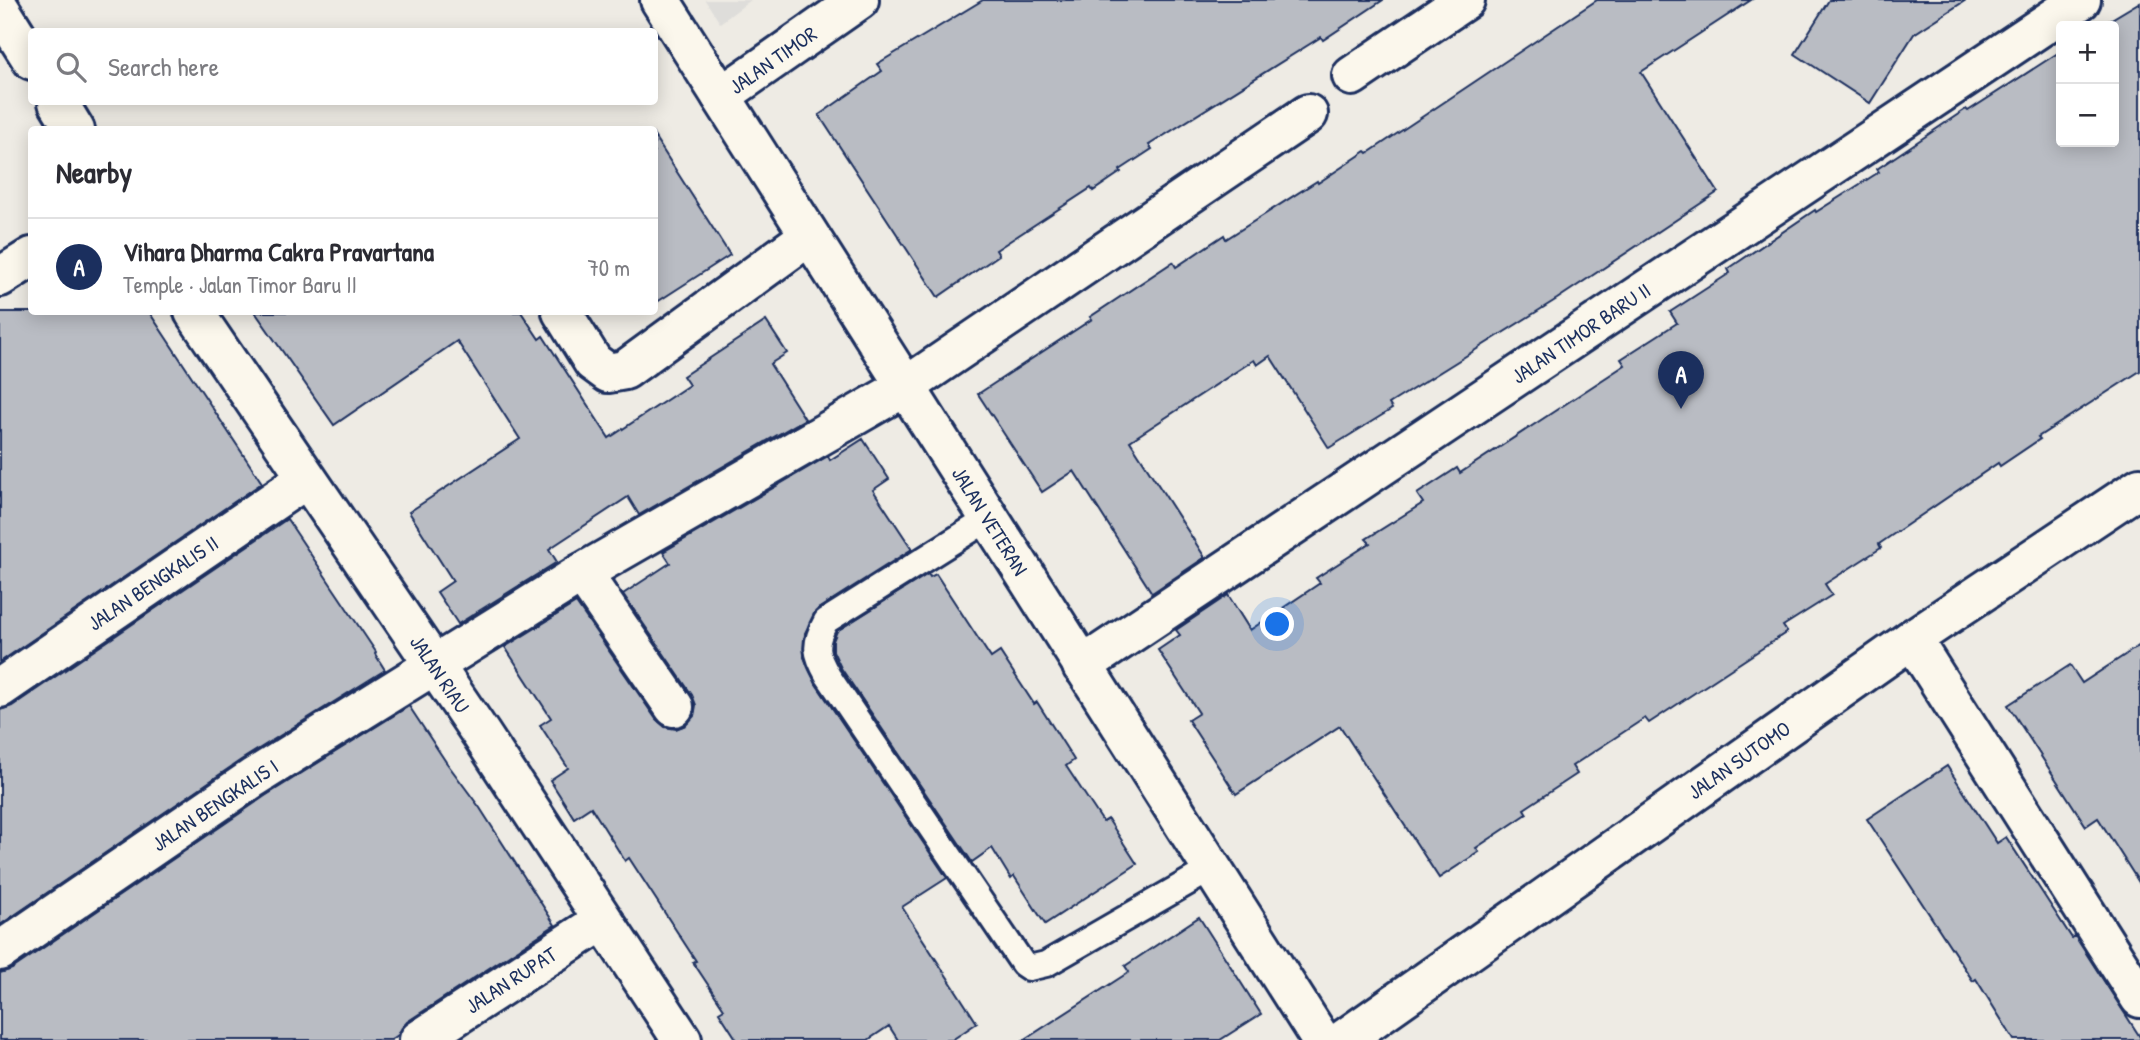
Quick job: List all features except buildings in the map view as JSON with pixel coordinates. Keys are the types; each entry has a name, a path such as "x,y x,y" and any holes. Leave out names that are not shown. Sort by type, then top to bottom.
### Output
{"street":[{"name":"JALAN VETERAN","path":"660,0 1321,1040"},
{"name":"JALAN TIMOR","path":"721,96 859,0"},
{"path":"1352,76 1465,0"},
{"name":"JALAN TIMOR BARU II","path":"1082,666 2081,0"},
{"path":"0,9 28,54"},
{"path":"60,105 73,126"},
{"name":"JALAN BENGKALIS I","path":"0,951 253,778 434,665 582,573 905,387 1308,114"},
{"path":"564,315 593,362 608,373 625,370 809,236"},
{"path":"0,278 28,260"},
{"name":"JALAN RIAU","path":"196,315 434,665 682,1040"},
{"name":"JALAN BENGKALIS II","path":"0,688 306,479"},
{"name":"JALAN SUTOMO","path":"1343,1040 1912,639 2140,487"},
{"path":"582,573 674,707"},
{"path":"1912,639 2140,998"},
{"name":"JALAN RUPAT","path":"419,1040 602,921"}],"lane":[{"path":"988,519 826,621 817,638 818,657 828,676 1023,964 1030,968 1046,964 1211,869"}],"shaded area":[{"path":"705,0 751,0 720,23"}],"place":[{"name":"Vihara Dharma Cakra Pravartana","path":"1681,409"}]}
